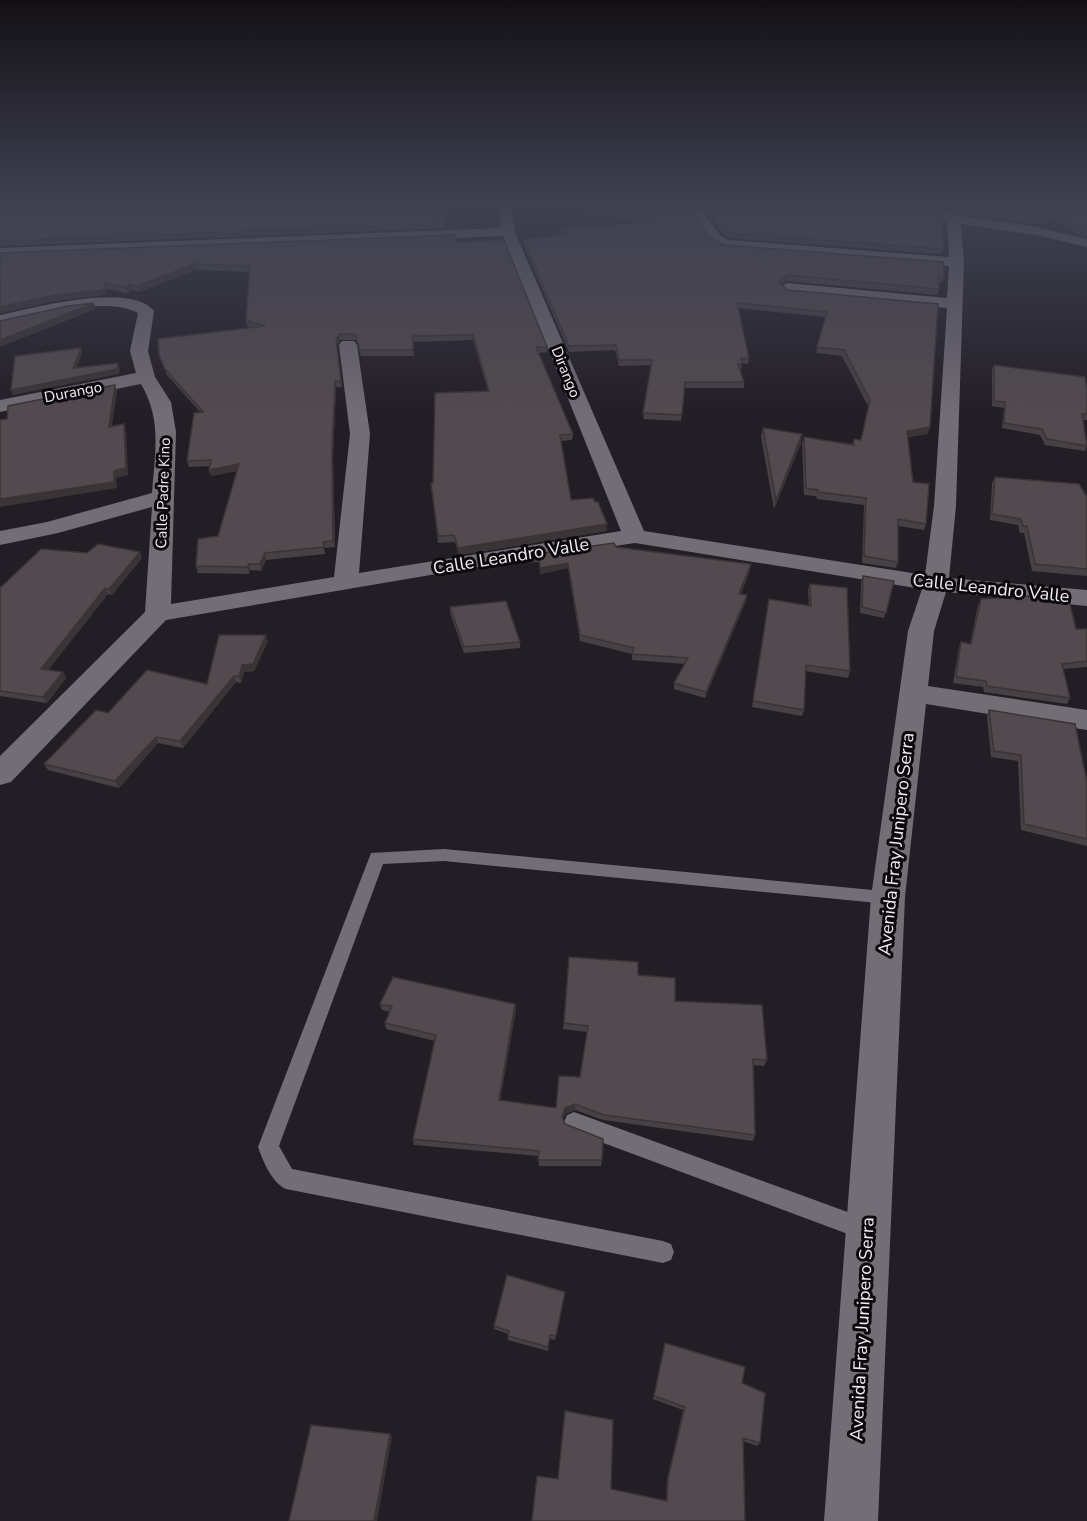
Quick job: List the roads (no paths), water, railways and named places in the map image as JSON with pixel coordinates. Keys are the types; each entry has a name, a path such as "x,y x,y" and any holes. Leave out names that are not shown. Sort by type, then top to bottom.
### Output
{"street":[{"name":"Dirango","path":"526,276 635,536"},
{"name":"Avenida Fray Junipero Serra","path":"851,1521 888,897 921,631 936,584 945,506 956,276"},
{"path":"787,288 955,304"},
{"name":"Calle Padre Kino","path":"0,320 106,302 128,302 146,311 139,351 146,377 161,402 166,432 158,614"},
{"path":"346,584 360,434 348,345"},
{"name":"Durango","path":"0,406 146,377"},
{"path":"0,538 50,528 162,497"},
{"name":"Calle Leandro Valle","path":"158,614 519,553 635,536 936,584 1087,598"},
{"path":"0,774 12,746 158,614"},
{"path":"913,693 1087,720"}],"lane":[{"path":"663,1252 286,1178 268,1147 377,858 444,855 888,897"},
{"path":"574,1122 868,1231"}]}
